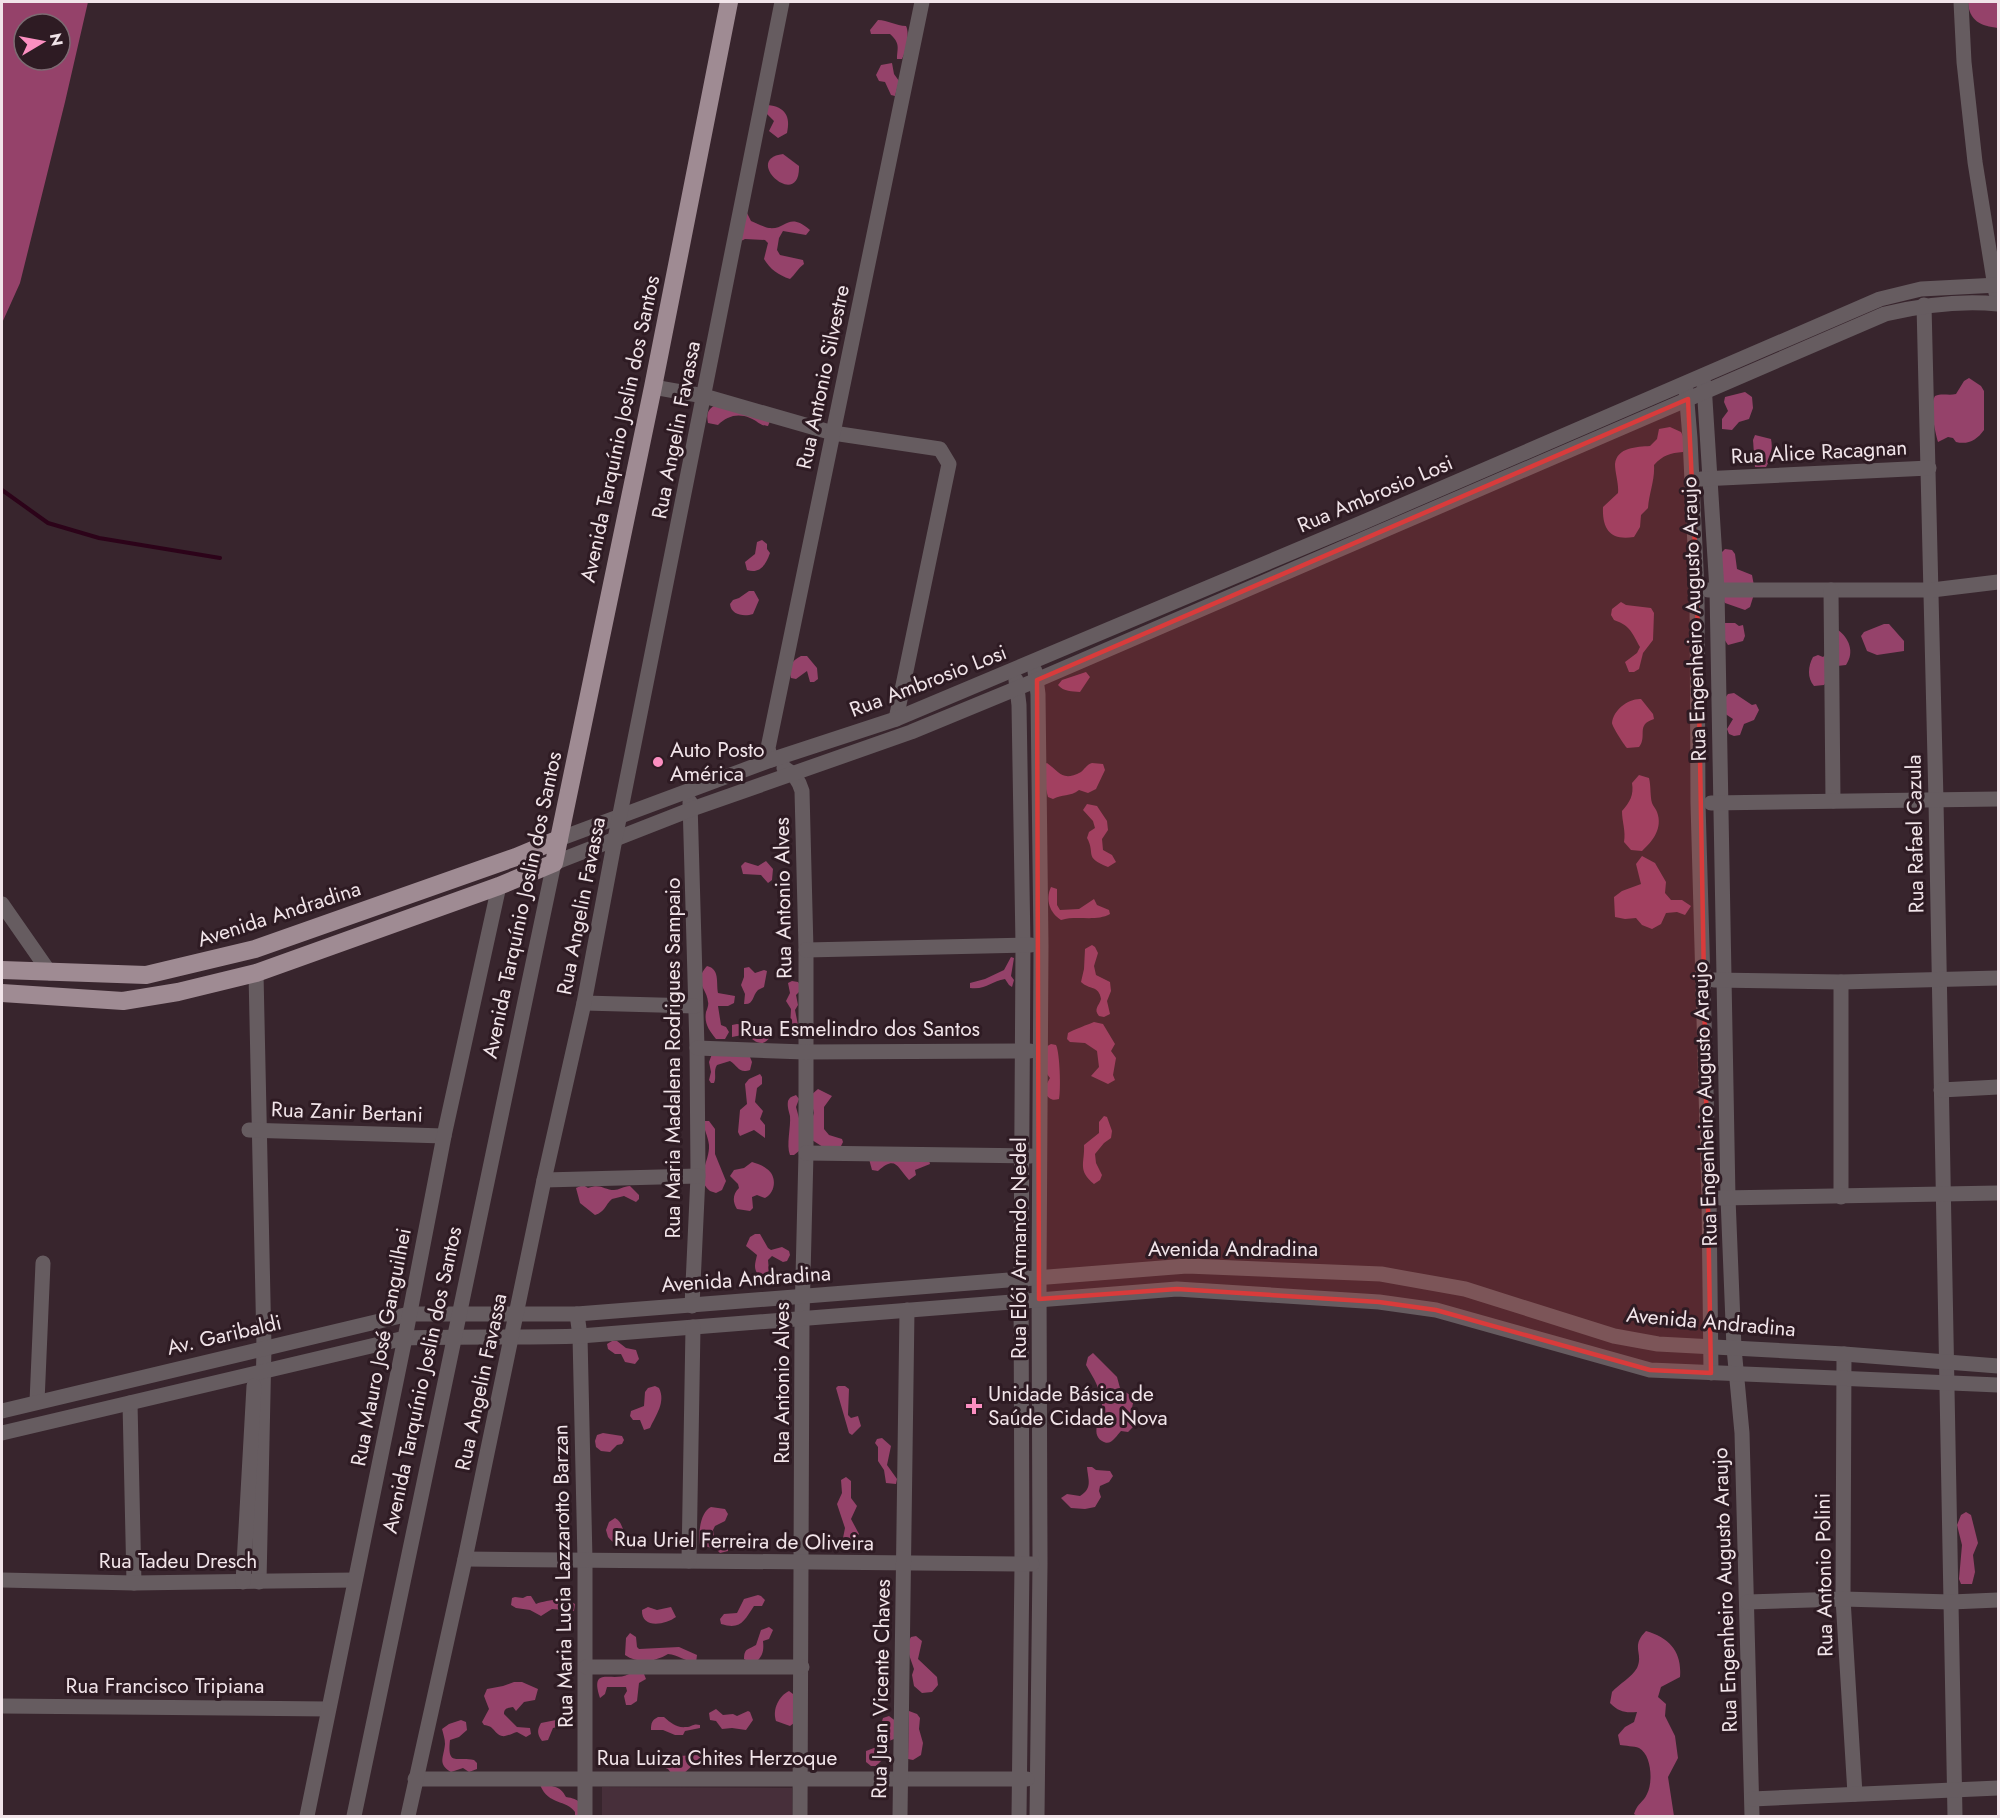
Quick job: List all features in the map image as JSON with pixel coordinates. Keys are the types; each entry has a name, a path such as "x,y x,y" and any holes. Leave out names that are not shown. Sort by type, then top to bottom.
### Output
{"main road":[{"name":"Avenida Tarquínio Joslin dos Santos","path":"554,863 653,387 729,2"},
{"name":"Avenida Andradina","path":"2,970 146,975 255,950 516,857 560,839"},
{"path":"2,993 123,1001 178,993 251,974 499,886 554,863"}],"street":[{"name":"Rua Angelin Favassa","path":"408,1816 584,1003 782,2"},
{"name":"Rua Antonio Silvestre","path":"771,760 768,748 922,2"},
{"path":"1961,2 1964,62 1975,162 1998,306"},
{"name":"Rua Ambrosio Losi","path":"560,839 771,760 896,719 1033,663 1880,299 1921,289 1996,284"},
{"name":"Rua Ambrosio Losi","path":"554,863 692,809 911,732 1018,688 1885,314 1924,305 1961,302 1998,306"},
{"name":"Rua Rafael Cazula","path":"1924,305 1932,590 1955,1816"},
{"name":"Rua Engenheiro Augusto Araujo","path":"1703,375 1706,391 1717,590 1722,980 1728,1198 1734,1348 1742,1433 1752,1816"},
{"path":"1684,383 1688,399 1697,590 1698,803 1709,1199 1711,1373"},
{"path":"653,387 704,396 833,433 940,449 949,464 896,719"},
{"name":"Rua Alice Racagnan","path":"1692,479 1929,468"},
{"path":"1697,590 1932,590 1998,582"},
{"path":"1831,590 1833,801"},
{"name":"Rua Elói Armando Nedel","path":"1033,663 1037,680 1041,945 1040,1564 1037,1816"},
{"name":"Rua Elói Armando Nedel","path":"1014,670 1018,688 1023,945 1022,1564 1019,1816"},
{"path":"771,760 792,773"},
{"name":"Rua Antonio Alves","path":"792,773 802,791 806,950 800,1816"},
{"name":"Rua Maria Madalena Rodrigues Sampaio","path":"688,791 692,809 698,1176 692,1306"},
{"path":"1698,803 1998,799"},
{"name":"Avenida Tarquínio Joslin dos Santos","path":"354,1816 554,863"},
{"name":"Rua Mauro José Ganguilhei","path":"307,1816 410,1314 444,1136 499,886"},
{"path":"2,904 50,973"},
{"path":"806,950 1041,945"},
{"path":"251,974 259,1348 259,1582"},
{"path":"1702,980 1840,982 1998,978"},
{"path":"1840,982 1841,1197"},
{"path":"584,1003 695,1006"},
{"name":"Rua Esmelindro dos Santos","path":"697,1048 805,1052 1041,1051"},
{"path":"1941,1090 1998,1087"},
{"name":"Rua Zanir Bertani","path":"254,1130 444,1136"},
{"path":"806,1153 1040,1156"},
{"path":"544,1180 698,1176"},
{"path":"1709,1199 1998,1193"},
{"path":"37,1402 43,1263"},
{"name":"Avenida Andradina","path":"458,1314 577,1314 1021,1281 1187,1266 1381,1274 1465,1288 1614,1336 1658,1344 1844,1354 1998,1366"},
{"name":"Av. Garibaldi","path":"2,1433 405,1338 580,1336 1178,1289 1379,1302 1436,1310 1650,1370 1998,1385"},
{"name":"Rua Juan Vicente Chaves","path":"900,1816 907,1310"},
{"name":"Av. Garibaldi","path":"2,1411 259,1348 410,1314 458,1314"},
{"name":"Rua Maria Lucia Lazzarotto Barzan","path":"577,1314 580,1336 585,1560 585,1816"},
{"path":"689,1561 693,1327"},
{"name":"Rua Antonio Polini","path":"1844,1354 1842,1378 1843,1599 1855,1794"},
{"path":"243,1582 259,1372"},
{"path":"130,1403 134,1583"},
{"name":"Rua Uriel Ferreira de Oliveira","path":"465,1559 1040,1564"},
{"name":"Rua Tadeu Dresch","path":"2,1580 134,1583 355,1581"},
{"path":"1747,1602 1843,1599 1951,1602 1998,1600"},
{"path":"586,1667 802,1667"},
{"name":"Rua Francisco Tripiana","path":"2,1706 328,1709"},
{"name":"Rua Luiza Chites Herzoque","path":"415,1779 1037,1779"},
{"path":"1752,1799 1998,1788"}],"highlighted area":[{"path":"1688,399 1697,590 1711,1373 1650,1370 1436,1310 1379,1302 1177,1289 1039,1299 1037,680"}],"shaded area":[{"path":"2,2 88,2 72,72 72,12 12,12 12,72 72,72 20,283 2,323"},
{"path":"1968,2 1998,2 1998,28 1986,26 1973,18"},
{"path":"878,20 906,26 907,43 902,59 897,59 897,43 890,34 871,34 870,30"},
{"path":"892,63 894,74 899,81 895,96 891,95 885,82 879,81 876,75 881,65"},
{"path":"768,105 783,110 787,117 787,133 778,138 769,131 774,121 763,110"},
{"path":"783,154 799,166 797,179 791,184 783,184 770,172 768,164 772,158"},
{"path":"746,211 751,221 767,227 775,228 797,222 810,230 806,235 783,231 779,238 777,250 780,255 803,260 804,264 790,279 775,271 764,259 768,243 765,240 745,239 731,246"},
{"path":"1969,378 1981,386 1984,391 1984,430 1978,437 1968,442 1956,442 1953,438 1948,437 1938,442 1934,425 1933,400 1935,396 1956,394 1964,381"},
{"path":"1745,392 1752,397 1753,408 1749,419 1739,422 1732,430 1722,429 1722,419 1728,411 1724,402 1725,397"},
{"path":"717,404 770,421 768,426 765,426 746,416 737,416 725,419 718,425 708,423 708,412"},
{"path":"1670,427 1681,432 1686,442 1683,452 1667,455 1654,465 1648,508 1641,515 1640,527 1634,537 1614,535 1606,528 1603,507 1618,493 1615,464 1619,454 1628,449 1650,446 1657,439 1659,429"},
{"path":"1755,435 1771,439 1771,453 1766,467 1755,467 1753,440"},
{"path":"762,540 767,544 770,553 767,561 756,571 747,570 745,562 755,554 757,542"},
{"path":"1725,549 1732,550 1735,554 1737,569 1752,575 1755,591 1750,607 1745,610 1725,603 1722,599 1719,555"},
{"path":"749,591 754,591 759,600 753,614 735,613 730,604"},
{"path":"1621,602 1626,605 1651,608 1654,613 1653,640 1643,653 1639,669 1634,672 1629,672 1625,662 1637,653 1640,647 1630,630 1614,620 1611,615 1612,609"},
{"path":"1725,623 1743,625 1745,636 1743,641 1728,645 1722,636"},
{"path":"1889,624 1904,641 1904,651 1877,655 1867,651 1861,636 1864,632"},
{"path":"1838,630 1845,637 1849,646 1849,660 1846,665 1837,666 1824,685 1814,686 1809,676 1811,661 1813,657 1818,655 1823,657 1828,652"},
{"path":"801,656 807,656 817,668 818,679 814,682 810,682 807,671 796,679 791,678 791,665"},
{"path":"1086,672 1090,677 1080,692 1065,690 1058,685 1062,680"},
{"path":"1734,693 1752,705 1756,704 1759,710 1754,720 1744,724 1740,735 1734,736 1729,734 1727,729 1733,719 1724,713 1725,698 1728,694"},
{"path":"1641,699 1653,714 1654,719 1645,724 1639,747 1627,748 1618,736 1612,723 1613,718 1622,706 1632,700"},
{"path":"1047,763 1065,776 1075,775 1092,763 1103,764 1105,770 1096,789 1088,793 1079,790 1053,799 1048,797 1040,766"},
{"path":"1639,775 1649,778 1652,803 1659,818 1656,834 1642,851 1631,850 1624,842 1622,811 1631,798 1632,783"},
{"path":"1087,804 1097,806 1107,821 1108,830 1102,839 1103,850 1112,855 1116,862 1108,867 1100,864 1092,855 1087,838 1089,832 1095,828 1093,821 1083,810"},
{"path":"1642,856 1655,863 1666,882 1665,893 1671,900 1682,900 1691,906 1685,915 1677,912 1666,913 1661,924 1652,929 1642,925 1636,918 1615,917 1614,897 1622,891 1641,884 1636,864"},
{"path":"766,861 773,869 772,880 768,883 761,875 743,874 741,866 745,862 758,866"},
{"path":"1051,887 1057,889 1057,905 1060,910 1079,909 1094,899 1097,905 1109,910 1110,914 1099,918 1061,920 1050,906 1048,897"},
{"path":"1092,945 1098,953 1094,966 1096,975 1110,982 1111,991 1107,1001 1110,1014 1104,1017 1099,1016 1096,1011 1101,999 1100,995 1096,990 1081,982 1085,949"},
{"path":"1011,957 1014,958 1012,987 1005,979 985,987 970,988 970,983 1004,970"},
{"path":"707,966 716,973 718,993 735,996 734,1003 728,1006 718,1006 721,1025 729,1032 725,1039 716,1039 706,1023 708,1003 700,981"},
{"path":"749,967 755,973 767,971 764,987 756,992 750,1003 744,1004 745,994 741,985 744,968"},
{"path":"798,982 801,986 796,995 798,1005 795,1010 798,1025 792,1029 790,1027 791,1009 786,1001 790,993 788,983"},
{"path":"1094,1022 1103,1024 1115,1044 1111,1051 1116,1058 1113,1075 1115,1080 1108,1084 1091,1076 1099,1067 1097,1051 1085,1043 1070,1042 1067,1039 1068,1033"},
{"path":"737,1024 767,1032 770,1037 761,1043 747,1034 732,1037 732,1025"},
{"path":"1051,1044 1056,1045 1057,1049 1060,1081 1059,1099 1054,1100 1045,1093 1045,1087 1050,1078 1047,1074 1044,1048"},
{"path":"712,1054 750,1057 752,1062 750,1070 741,1070 730,1061 717,1065 715,1081 711,1083 709,1062"},
{"path":"760,1074 762,1084 757,1088 755,1102 763,1111 760,1119 765,1125 765,1138 754,1130 740,1136 738,1132 740,1110 747,1104 745,1084 749,1079"},
{"path":"818,1089 832,1096 824,1107 824,1129 829,1135 842,1139 841,1146 823,1147 812,1140 811,1122 814,1113 810,1096"},
{"path":"796,1095 799,1099 796,1107 799,1118 799,1151 790,1155 788,1101"},
{"path":"1104,1116 1107,1117 1112,1131 1111,1138 1095,1154 1096,1163 1102,1175 1100,1180 1094,1184 1085,1175 1084,1145 1099,1133 1099,1122"},
{"path":"703,1121 709,1121 715,1129 715,1154 726,1181 722,1190 716,1193 710,1191 703,1181 709,1145"},
{"path":"869,1159 929,1160 930,1164 915,1170 916,1175 909,1180 893,1163 878,1171 872,1170"},
{"path":"752,1162 764,1166 770,1172 774,1180 773,1188 765,1198 757,1195 752,1197 753,1208 750,1211 737,1209 734,1198 739,1188 730,1176 734,1170 744,1168"},
{"path":"583,1185 588,1188 599,1186 614,1190 630,1186 639,1195 639,1199 636,1202 624,1196 612,1199 603,1210 595,1215 580,1203 576,1188"},
{"path":"760,1234 771,1250 782,1247 789,1251 790,1255 787,1261 783,1262 772,1256 768,1260 769,1271 765,1276 759,1276 757,1273 755,1266 757,1255 746,1246 750,1237"},
{"path":"612,1341 636,1350 639,1359 635,1364 625,1362 621,1354 615,1354 608,1349 607,1344"},
{"path":"1093,1353 1117,1377 1120,1388 1134,1398 1132,1408 1136,1416 1135,1425 1128,1432 1121,1431 1108,1443 1098,1438 1097,1433 1102,1405 1100,1393 1086,1365 1088,1357"},
{"path":"655,1386 661,1393 661,1403 650,1428 644,1430 640,1420 633,1420 630,1416 631,1411 644,1406 645,1392 648,1388"},
{"path":"845,1386 849,1389 848,1415 851,1418 858,1416 861,1426 852,1435 849,1433 836,1388"},
{"path":"603,1433 622,1436 624,1440 610,1452 601,1451 596,1447 595,1441 597,1435"},
{"path":"882,1438 891,1446 887,1465 897,1479 896,1484 886,1483 884,1470 878,1461 878,1447 875,1443 877,1439"},
{"path":"1087,1467 1110,1471 1113,1476 1109,1482 1100,1486 1101,1497 1095,1507 1071,1508 1061,1498 1067,1494 1080,1496 1087,1490 1089,1483"},
{"path":"846,1477 851,1481 851,1498 857,1506 851,1519 859,1534 847,1544 843,1538 845,1528 837,1504 842,1493 841,1480"},
{"path":"711,1507 725,1509 728,1514 725,1521 715,1526 713,1530 715,1541 728,1547 728,1551 720,1553 716,1549 700,1545 702,1518"},
{"path":"1966,1512 1971,1515 1978,1543 1973,1555 1975,1572 1972,1584 1961,1584 1959,1579 1962,1545 1957,1525 1961,1515"},
{"path":"615,1518 632,1543 619,1546 608,1537 606,1530 609,1522"},
{"path":"758,1595 765,1600 762,1606 754,1606 741,1623 733,1626 721,1624 720,1619 724,1614 737,1613 744,1599"},
{"path":"531,1596 536,1604 566,1600 575,1604 574,1611 552,1609 541,1616 530,1610 511,1605 512,1598"},
{"path":"648,1607 657,1610 671,1607 676,1617 666,1622 649,1623 645,1620 642,1610"},
{"path":"769,1627 773,1630 769,1639 763,1641 760,1657 756,1662 744,1659 746,1651 756,1645 761,1630"},
{"path":"1646,1631 1668,1642 1679,1660 1680,1677 1661,1687 1658,1697 1666,1704 1665,1716 1675,1736 1678,1758 1668,1777 1674,1816 1637,1816 1634,1814 1649,1789 1651,1776 1649,1763 1639,1748 1620,1745 1618,1735 1634,1722 1637,1712 1622,1711 1610,1703 1612,1692 1637,1668 1639,1641"},
{"path":"630,1633 636,1637 639,1649 679,1647 697,1655 696,1663 668,1654 646,1661 630,1658 625,1655 626,1638"},
{"path":"916,1636 922,1641 918,1659 937,1677 938,1685 932,1692 922,1693 914,1686 912,1675 914,1669 908,1645 911,1637"},
{"path":"644,1674 646,1679 639,1683 637,1701 626,1705 624,1696 627,1691 626,1687 607,1687 605,1694 600,1698 597,1688 600,1678"},
{"path":"522,1682 538,1689 535,1700 524,1702 516,1711 513,1707 504,1712 517,1727 530,1728 531,1734 526,1737 517,1732 502,1736 482,1722 489,1709 484,1696 487,1689"},
{"path":"789,1691 793,1694 794,1713 794,1723 790,1726 776,1721 775,1716 777,1703"},
{"path":"716,1709 723,1715 737,1716 748,1711 753,1720 746,1730 722,1729 716,1721 710,1720 709,1713"},
{"path":"909,1711 920,1718 919,1729 923,1743 921,1755 913,1760 908,1759"},
{"path":"570,1712 573,1718 569,1724 553,1728 548,1740 542,1741 538,1732 541,1723 566,1718"},
{"path":"889,1716 897,1722 894,1739 889,1741 890,1752 876,1766 871,1766 866,1762 866,1751 882,1745 882,1721 883,1718"},
{"path":"658,1717 664,1717 679,1727 700,1725 700,1728 685,1731 683,1735 675,1735 663,1730 651,1730 652,1722"},
{"path":"461,1720 466,1722 467,1730 459,1737 450,1740 450,1754 454,1759 474,1760 477,1763 477,1769 469,1772 463,1768 451,1772 443,1763 445,1744 442,1729"},
{"path":"699,1755 703,1761 702,1765 693,1765 683,1774 671,1773 668,1769 656,1764 658,1759 662,1758"},
{"path":"540,1785 555,1787 561,1790 566,1797 577,1800 584,1816 575,1816 571,1808 548,1796"},
{"path":"602,1787 792,1788 792,1816 602,1816"}],"waterway":[{"path":"2,490 48,523 99,538 220,558"}],"place":[{"name":"Auto Posto América","path":"658,762"},
{"name":"Unidade Básica de Saúde Cidade Nova","path":"974,1406"}]}
